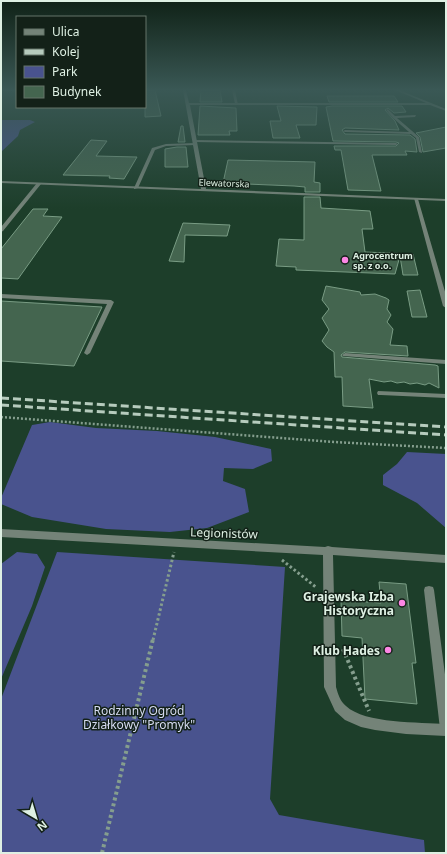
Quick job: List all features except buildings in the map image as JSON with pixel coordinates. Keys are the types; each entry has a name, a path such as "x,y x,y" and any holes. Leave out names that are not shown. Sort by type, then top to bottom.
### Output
{"street":[{"path":"193,130 204,190"},
{"path":"408,130 418,138 421,152"},
{"path":"345,131 412,133"},
{"path":"136,188 153,149 166,145 195,142 396,144"},
{"name":"Elewatorska","path":"1,182 446,200"},
{"path":"1,230 39,184"},
{"path":"416,199 446,306"},
{"path":"1,296 111,302 87,353"},
{"path":"345,355 446,362"},
{"path":"381,393 446,396"},
{"name":"Legionistów","path":"1,533 177,544 328,550 446,559"},
{"path":"328,550 330,687 341,710 352,718 369,724 446,729 429,590"}],"path":[{"path":"1,417 95,423 261,438 446,448"},
{"path":"102,853 177,544"},
{"path":"329,634 337,636 374,724"}],"green space":[{"path":"1,130 20,130 18,136 1,152"},
{"path":"50,422 96,428 157,431 215,437 271,449 272,461 253,469 224,468 223,481 245,489 249,512 207,528 170,532 106,529 32,517 1,504 1,498 32,425"},
{"path":"407,452 446,454 446,528 417,503 383,485 383,475 397,464"},
{"path":"17,552 37,554 45,567 32,606 1,679 1,564"},
{"name":"Rodzinny Ogród Działkowy \"Promyk\"","path":"57,552 285,567 270,799 279,815 424,840 425,853 1,853 1,699"}],"railway":[{"path":"1,398 446,427"},
{"path":"1,405 446,435"}],"place":[{"name":"Agrocentrum sp. z o.o.","path":"345,260"},
{"name":"Grajewska Izba Historyczna","path":"402,603"},
{"name":"Klub Hades","path":"388,650"}]}
